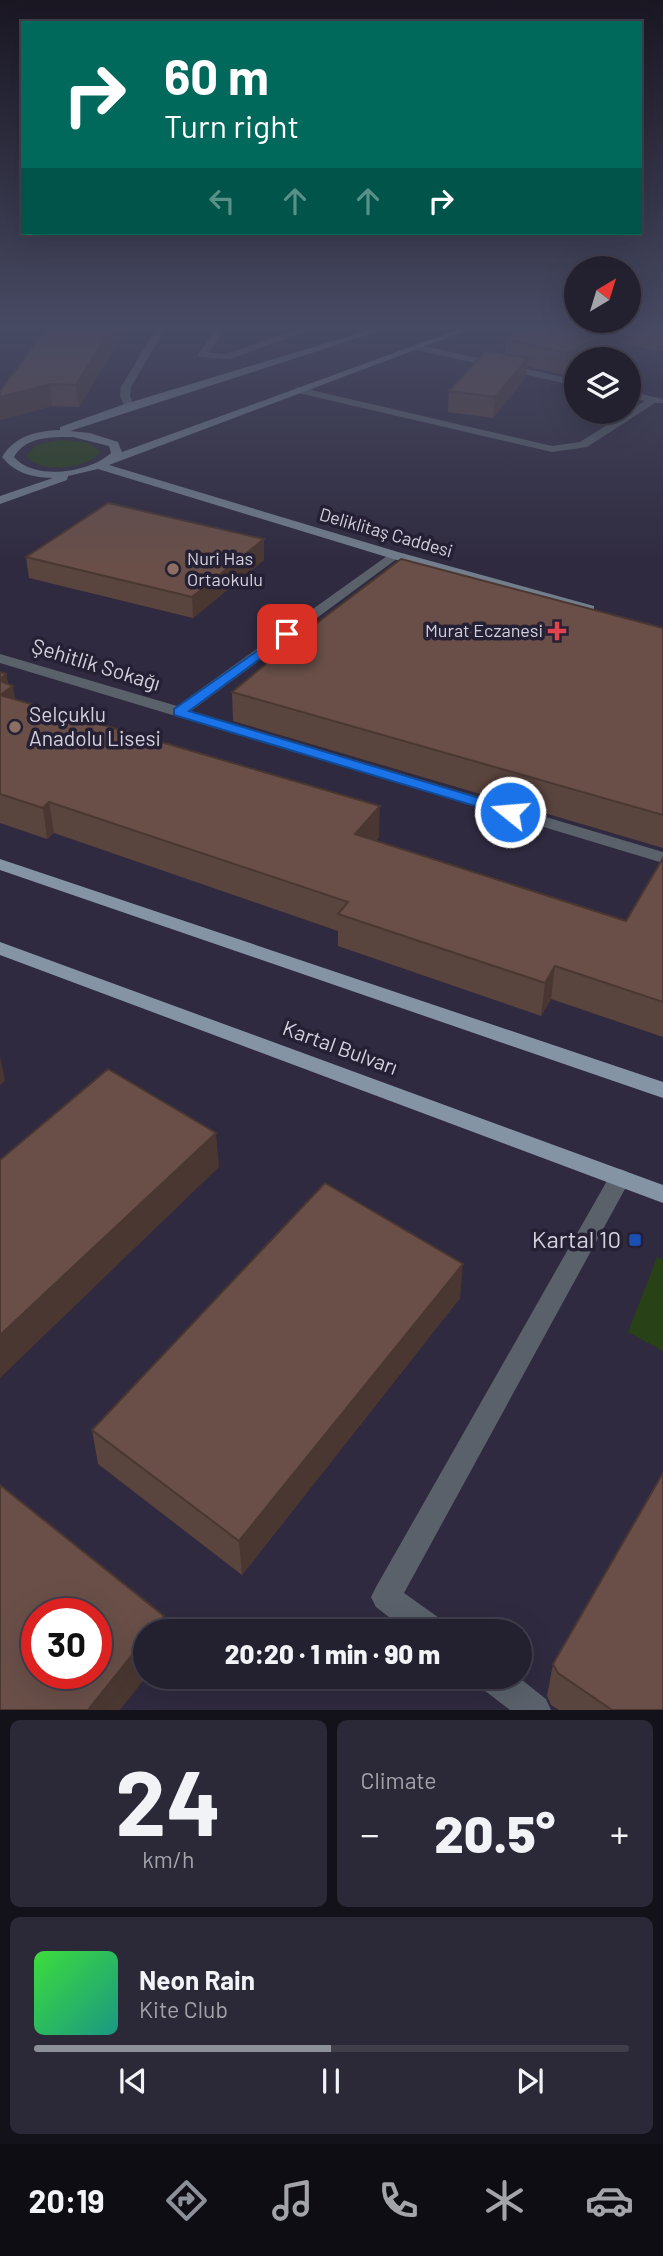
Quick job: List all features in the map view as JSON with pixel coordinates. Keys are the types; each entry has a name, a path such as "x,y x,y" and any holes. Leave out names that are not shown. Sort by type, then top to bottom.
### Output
{"main road":[{"path":"0,864 663,1090"},
{"name":"Kartal Bulvarı","path":"0,948 663,1194"}],"street":[{"path":"81,472 52,474 26,470 11,462 6,449 127,407"},
{"path":"0,500 100,466 112,459 253,407"},
{"path":"370,407 552,449 583,445 648,407"},
{"path":"46,435 74,433 107,439 117,449 112,459"},
{"name":"Deliklitaş Caddesi","path":"100,466 394,555 596,611"},
{"path":"179,712 394,555"},
{"name":"Şehitlik Sokağı","path":"0,658 663,858"},
{"path":"415,1619 386,1597 620,1178"},
{"path":"508,1689 535,1710"}],"green space":[{"path":"61,440 87,442 99,450 99,454 83,463 62,467 41,465 26,456 36,445"},
{"path":"657,1257 663,1260 663,1351 628,1332"}],"building":[{"path":"108,503 264,539 192,597 26,557"},
{"path":"401,559 663,628 663,815 232,692 301,635"},
{"path":"0,681 13,686 0,695"},
{"path":"0,695 380,806 355,834 626,921 663,858 663,1002 555,966 545,983 338,914 348,902 49,802 43,808 0,794"},
{"path":"108,1069 216,1133 0,1335 0,1160"},
{"path":"325,1183 463,1264 239,1541 92,1430"},
{"path":"663,1473 663,1710 612,1710 558,1673 553,1664"},
{"path":"0,1485 164,1616 162,1619 133,1619 133,1654 112,1680 112,1598 21,1598 21,1689 105,1689 88,1710 0,1710"}],"place":[{"name":"Nuri Has Ortaokulu","path":"173,569"},
{"name":"Murat Eczanesi","path":"557,631"},
{"name":"Selçuklu Anadolu Lisesi","path":"15,727"},
{"name":"Kartal 10","path":"635,1240"}],"route":[{"path":"287,634 179,712 510,812"}]}
